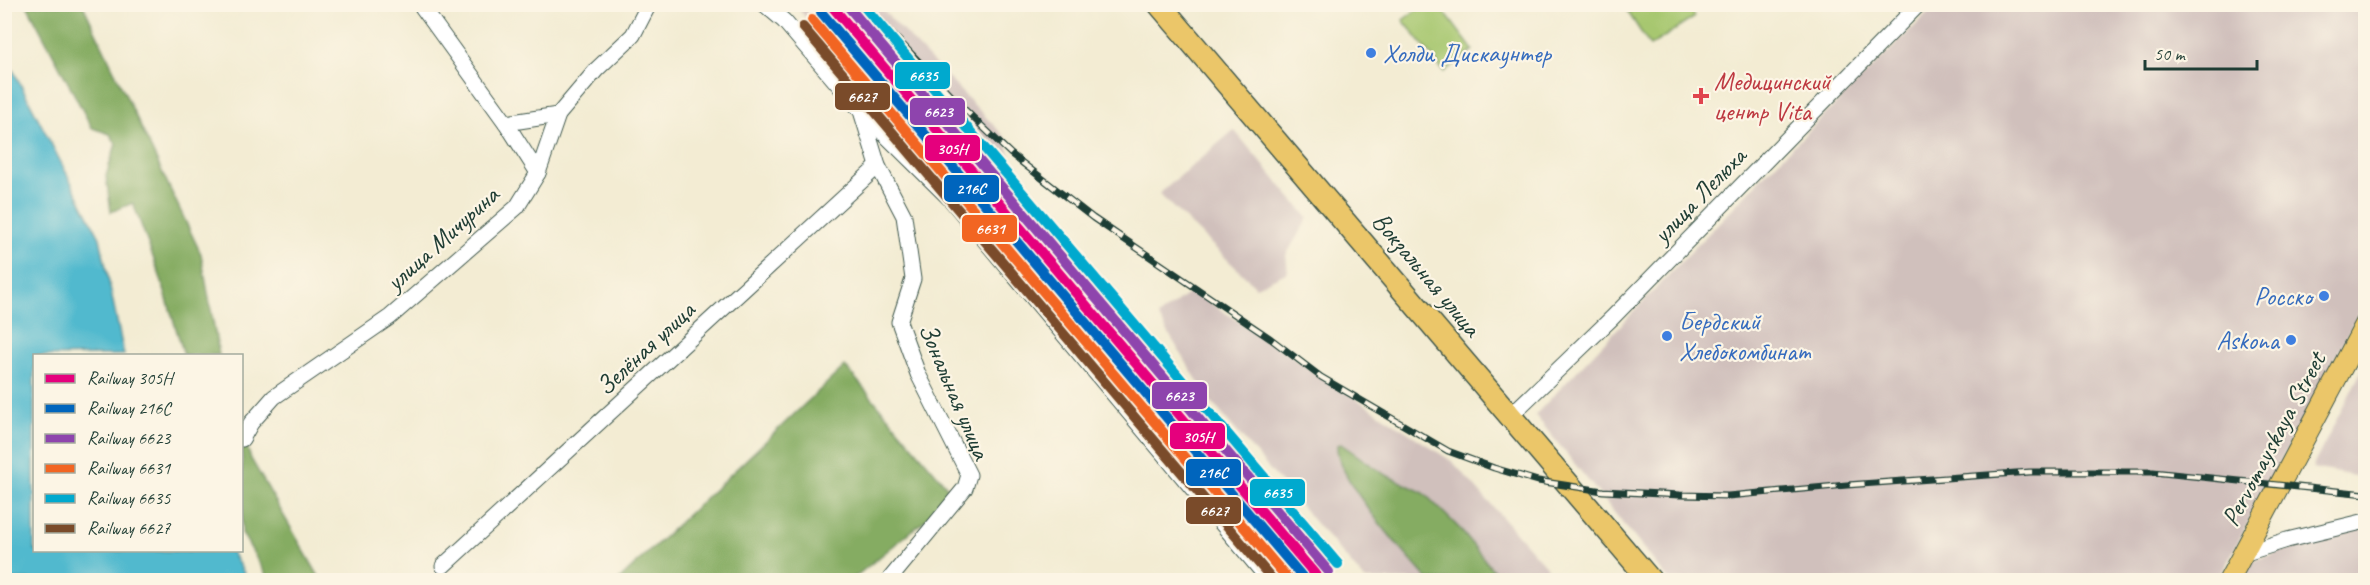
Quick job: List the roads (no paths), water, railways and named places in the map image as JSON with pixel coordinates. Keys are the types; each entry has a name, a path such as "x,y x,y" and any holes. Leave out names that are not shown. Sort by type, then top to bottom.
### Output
{"highway":[{"name":"Вокзальная улица","path":"1159,4 1650,580"}],"main road":[{"name":"Pervomayskaya Street","path":"2229,580 2366,323"}],"street":[{"path":"420,4 506,123 538,173"},
{"name":"улица Мичурина","path":"243,438 251,423 274,397 390,317 517,207 538,173 558,115 597,69 633,35 649,4"},
{"path":"764,4 784,21 861,111 951,200 1269,580"},
{"name":"улица Лелюха","path":"1510,416 1612,318 1919,4"},
{"path":"861,111 878,166"},
{"path":"506,123 558,115"},
{"name":"Зелёная улица","path":"443,566 878,166"},
{"name":"Зональная улица","path":"878,166 904,216 913,279 899,322 918,374 969,475 964,488 889,580"},
{"path":"2242,554 2287,540 2366,521"}],"water":[{"path":"5,61 14,72 100,238 124,354 33,354 33,552 232,552 248,580 5,580"}],"railway":[{"path":"864,4 961,106 1011,154 1093,218 1271,339 1321,377 1448,451 1494,468 1538,481 1603,491 1680,495 1728,496 2030,472 2153,472 2366,494"}],"rail line":[{"name":"305Н","path":"830,4 1320,580"},
{"name":"6623","path":"846,4 1329,572"},
{"name":"6635","path":"862,4 1338,564"},
{"name":"216С","path":"821,12 1305,580"},
{"name":"6631","path":"812,20 1289,580"},
{"name":"6627","path":"803,27 1273,580"}],"place":[{"name":"Холди Дискаунтер","path":"1371,53"},
{"name":"Медицинский центр Vita","path":"1701,96"},
{"name":"Росско","path":"2324,296"},
{"name":"Бердский Хлебокомбинат","path":"1667,336"},
{"name":"Askona","path":"2291,340"}]}
